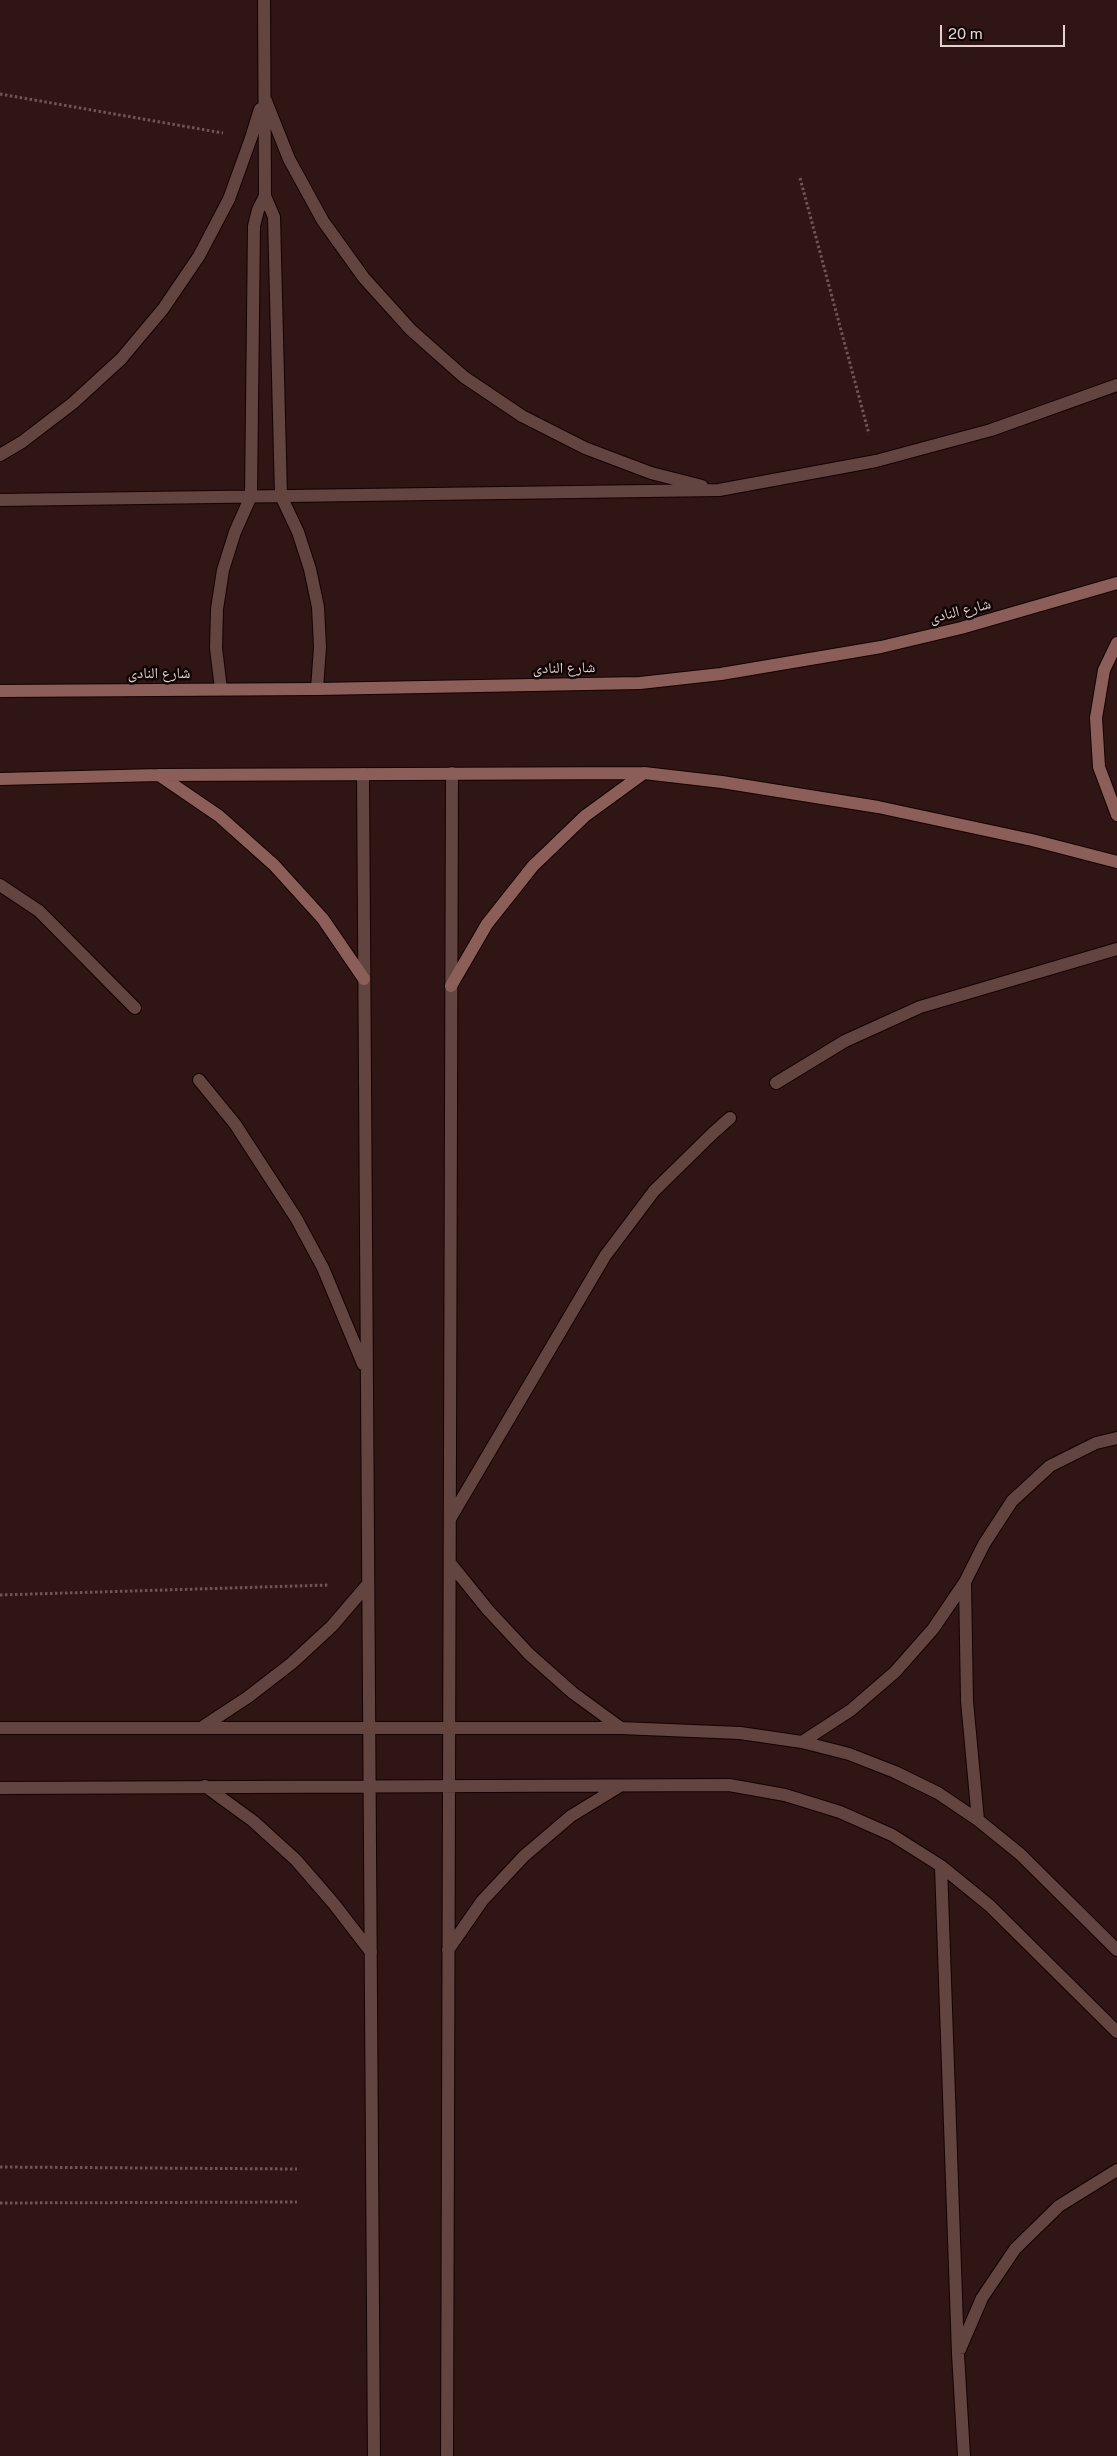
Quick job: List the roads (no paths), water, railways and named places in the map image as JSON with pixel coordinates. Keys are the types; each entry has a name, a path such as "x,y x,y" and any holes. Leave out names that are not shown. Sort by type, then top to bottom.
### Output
{"street":[{"path":"264,0 265,196 274,217 281,496 298,532 310,569 318,607 320,646 317,689"},
{"path":"0,455 22,442 73,403 121,359 162,310 198,256 229,199 251,138 264,94"},
{"path":"264,94 290,159 323,221 364,278 418,336 464,376 522,416 584,448 651,473 719,490"},
{"path":"221,689 216,648 218,599 223,570 235,532 252,496 254,226 258,210 265,196"},
{"path":"0,500 719,490 876,462 991,430 1117,384"},
{"name":"شارع النادى","path":"0,691 317,689 640,683 721,674 882,647 961,628 1117,583"},
{"path":"1117,642 1104,670 1096,718 1099,767 1117,815"},
{"path":"447,2456 452,773"},
{"path":"451,986 487,924 533,866 585,816 644,773"},
{"path":"0,778 159,775 644,773 722,782 878,807 1032,840 1117,862"},
{"path":"362,774 374,2456"},
{"path":"159,775 219,816 274,865 323,919 364,979"},
{"path":"0,885 39,911 135,1008"},
{"path":"776,1083 845,1041 920,1007 1117,949"},
{"path":"199,1080 234,1124 296,1218 334,1294 366,1372"},
{"path":"450,1519 605,1256 654,1192 730,1118"},
{"path":"802,1742 851,1710 895,1672 933,1629 966,1582 984,1544 1012,1501 1050,1466 1096,1442 1117,1438"},
{"path":"450,1563 488,1610 529,1654 573,1693 621,1728"},
{"path":"966,1582 967,1701 978,1820"},
{"path":"201,1728 248,1697 292,1663 332,1626 368,1584"},
{"path":"0,1719 14,1728"},
{"path":"0,1728 621,1728 740,1732 802,1742 849,1754 895,1772 938,1794 978,1820 1020,1854 1117,1950"},
{"path":"448,1950 482,1901 524,1856 570,1816 620,1785"},
{"path":"0,1788 729,1785 785,1795 840,1812 892,1835 941,1866 990,1906 1117,2032"},
{"path":"205,1786 253,1821 296,1860 334,1904 370,1952"},
{"path":"941,1866 958,2354 964,2456"},
{"path":"958,2354 982,2298 1016,2248 1058,2206 1117,2170"}]}
